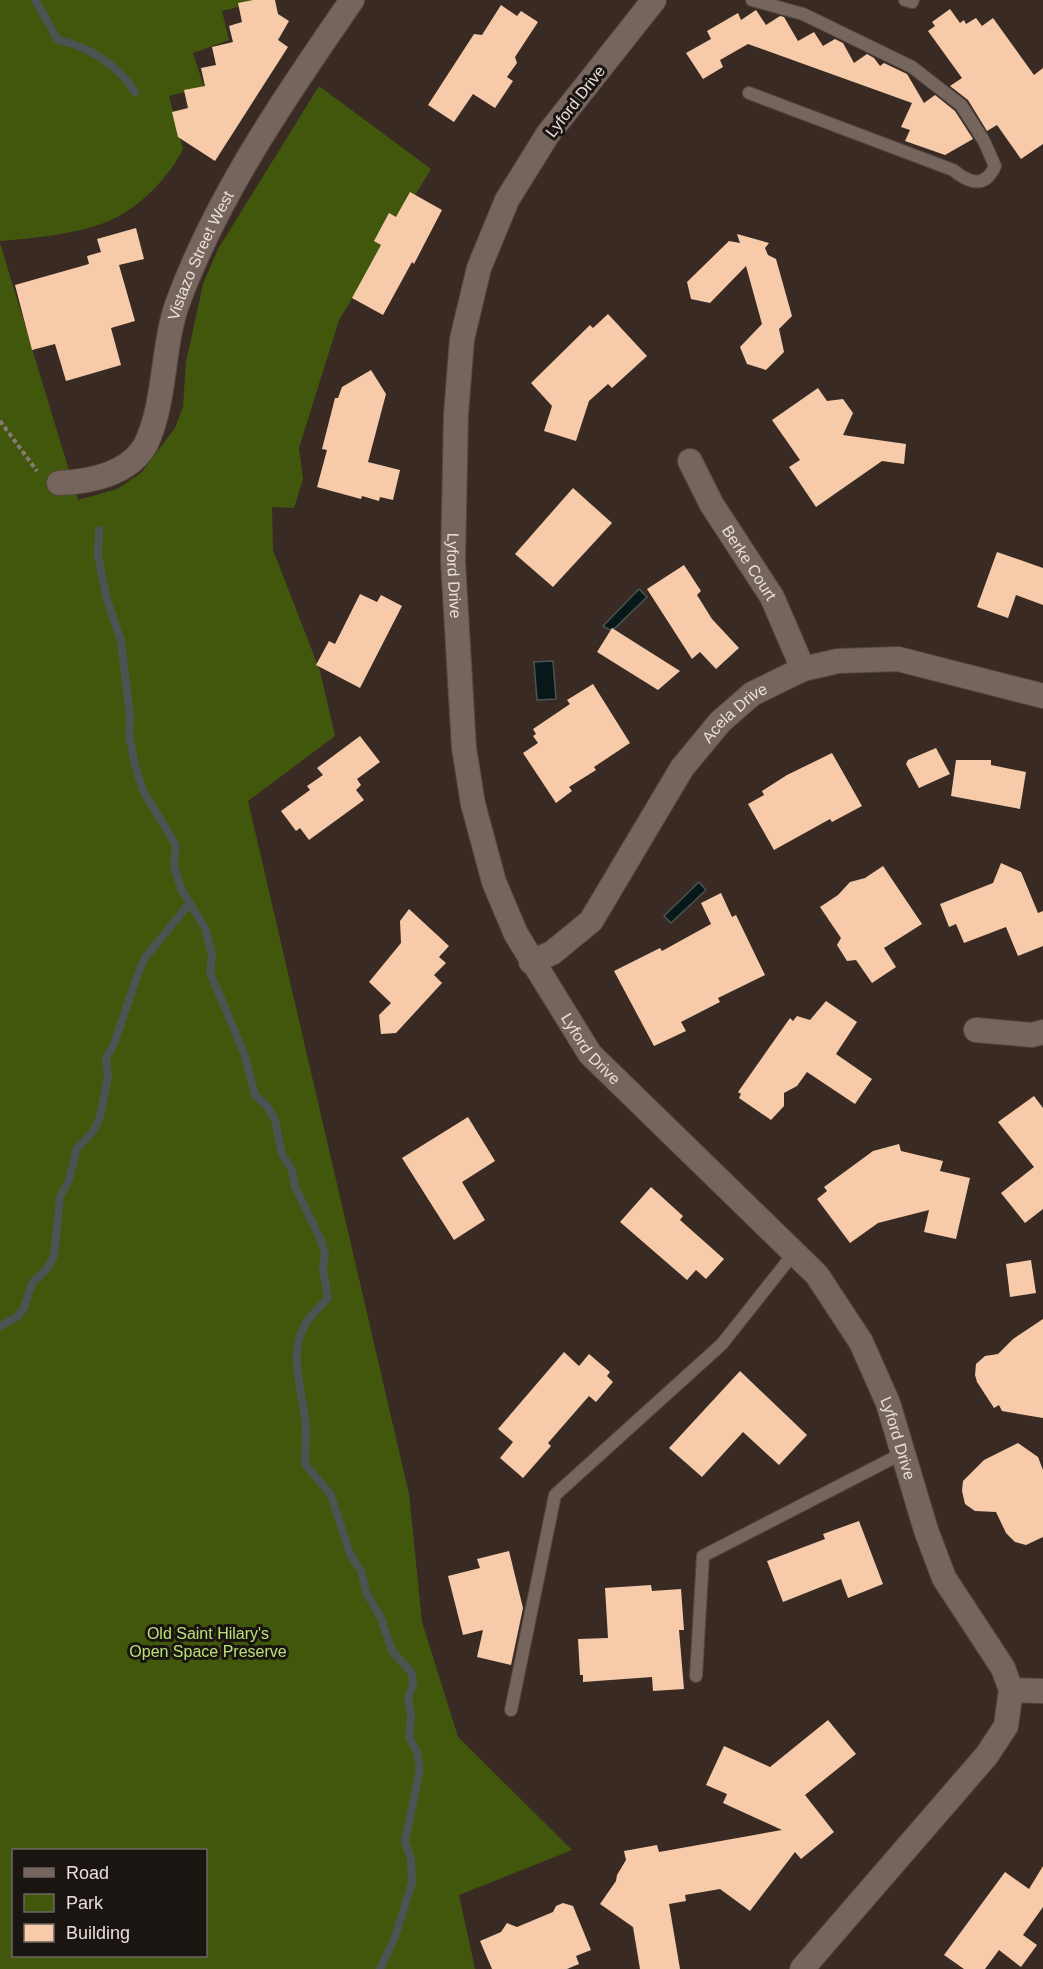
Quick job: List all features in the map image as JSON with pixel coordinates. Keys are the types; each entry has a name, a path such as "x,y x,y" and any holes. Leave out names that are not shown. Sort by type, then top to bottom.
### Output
{"street":[{"name":"Vistazo Street West","path":"59,483 82,483 106,476 128,462 145,445 159,399 177,305 198,251 254,151 352,0"},
{"name":"Lyford Drive","path":"654,0 548,134 507,200 479,268 462,339 456,414 453,561 464,747 473,804 485,857 505,910 531,962 590,1054 817,1275 861,1342 888,1402 944,1578 1003,1668 1011,1690"},
{"name":"Berke Court","path":"690,460 712,505 772,597 803,669"},
{"name":"Acela Drive","path":"531,962 552,953 570,941 591,921 682,768 720,722 752,694 803,669 838,660 898,660 1043,696"},
{"path":"976,1030 1032,1035 1043,1032"},
{"path":"802,1969 987,1755 1006,1726 1011,1690 1043,1691"}],"lane":[{"path":"748,93 953,170 967,182 980,183 990,177 995,166 984,141 961,105 912,67 803,14 752,0"},
{"path":"905,0 912,2 913,0"},
{"path":"511,1710 555,1495 722,1344 794,1253"},
{"path":"696,1676 703,1557 903,1453"}],"path":[{"path":"0,421 38,472 59,483"}],"green space":[{"path":"0,0 266,0 222,11 229,40 193,53 204,87 169,96 183,149 170,170 144,199 134,207 101,224 58,234 0,241"},
{"name":"Old Saint Hilary's Open Space Preserve","path":"319,86 431,169 339,320 299,448 303,479 294,508 272,507 273,550 320,671 335,736 248,801 409,1494 422,1622 458,1737 572,1850 459,1895 475,1969 0,1969 0,243 78,500 117,489 141,473 175,428 183,407 186,362 203,284 218,249"}],"shaded area":[{"path":"639,589 647,597 615,628 610,630 603,626"},
{"path":"553,661 556,699 537,700 534,662"},
{"path":"699,882 706,890 671,923 664,916"}],"building":[{"path":"275,0 278,14 289,21 278,40 288,47 215,161 178,137 172,112 188,108 184,90 205,86 201,68 216,65 212,47 233,42 229,26 242,22 238,3"},
{"path":"501,5 517,16 521,11 538,22 515,57 517,63 507,77 513,81 495,108 473,94 454,122 428,105 474,34 482,35"},
{"path":"950,9 960,23 964,20 966,24 976,18 982,26 993,18 1034,75 1043,68 1043,144 1021,159 997,125 987,131 968,100 950,86 962,78 928,31 935,26 932,22"},
{"path":"756,10 766,25 780,16 784,17 798,41 814,32 823,46 835,39 843,43 854,63 867,54 874,58 880,66 884,63 907,74 924,103 935,95 955,111 973,139 945,155 905,141 910,130 901,127 912,103 748,44 720,60 723,67 703,79 686,53 711,39 707,31 738,13 741,20"},
{"path":"410,192 442,210 414,264 412,262 383,315 352,298 381,245 374,241 389,213 396,217"},
{"path":"136,228 144,259 119,265 135,321 111,328 121,365 66,381 55,344 32,350 15,285 89,264 87,256 101,252 97,239"},
{"path":"737,234 769,243 765,248 768,255 776,259 792,316 779,329 784,352 766,370 747,364 740,347 762,324 746,266 710,303 691,299 687,282 729,241 740,243"},
{"path":"608,314 647,356 612,388 608,384 589,401 576,441 544,431 552,406 531,383 590,325 593,328"},
{"path":"371,370 386,394 368,462 400,470 393,500 380,497 379,501 362,496 361,499 317,487 327,450 322,449 335,398 338,398 342,387"},
{"path":"818,388 827,401 843,399 853,413 843,435 906,444 904,464 882,461 816,507 789,467 800,460 772,420"},
{"path":"573,488 612,523 553,587 515,554"},
{"path":"997,552 1043,568 1043,605 1016,595 1008,618 977,607"},
{"path":"684,565 701,591 697,595 712,619 739,648 716,669 700,652 692,659 647,589"},
{"path":"360,594 377,602 381,595 402,606 360,688 316,665 329,641 335,644"},
{"path":"612,628 680,671 658,690 597,652"},
{"path":"593,684 630,743 594,767 596,770 569,787 572,791 556,803 523,753 538,743 533,736 536,734 533,729 570,704 567,700"},
{"path":"360,736 380,762 357,779 361,785 356,790 364,800 309,840 300,828 296,831 281,811 310,790 307,786 323,775 317,768"},
{"path":"936,748 950,774 919,788 906,764 908,760"},
{"path":"832,753 862,806 832,822 830,819 774,850 748,804 764,795 762,791 787,775"},
{"path":"956,760 991,760 991,765 1026,772 1020,809 951,796"},
{"path":"1001,863 1021,872 1038,913 1043,911 1043,946 1018,956 1006,927 964,943 956,924 949,927 940,904 993,883"},
{"path":"883,866 922,924 884,948 896,967 872,983 856,960 847,961 837,945 841,938 820,907 838,895 850,882 865,878"},
{"path":"721,893 732,917 736,915 765,975 718,998 720,1002 681,1022 686,1031 654,1046 614,971 660,948 662,951 711,924 701,903"},
{"path":"409,909 449,946 439,957 446,963 434,975 442,983 396,1033 381,1034 379,1015 391,1003 369,982 401,943 400,921"},
{"path":"826,1001 857,1022 836,1054 872,1079 855,1104 807,1072 797,1086 784,1093 784,1106 771,1120 739,1098 741,1094 738,1092 790,1018 793,1021 797,1016 810,1020"},
{"path":"1034,1096 1043,1108 1043,1209 1025,1223 1001,1193 1034,1167 998,1122"},
{"path":"468,1117 495,1161 462,1182 485,1220 454,1240 402,1158"},
{"path":"899,1144 901,1151 943,1161 940,1171 970,1178 956,1239 924,1232 929,1210 878,1223 850,1243 817,1199 827,1191 824,1187 873,1151"},
{"path":"651,1187 683,1216 680,1220 724,1259 706,1279 696,1270 687,1280 620,1222"},
{"path":"1031,1260 1036,1293 1010,1297 1006,1264"},
{"path":"1043,1319 1043,1418 1002,1411 999,1405 994,1408 977,1382 976,1364 985,1356 998,1354 1013,1339"},
{"path":"564,1352 579,1366 589,1354 610,1372 607,1376 613,1382 596,1402 589,1396 548,1443 551,1446 523,1478 500,1458 513,1442 498,1429"},
{"path":"740,1371 807,1435 779,1465 743,1432 702,1477 669,1448"},
{"path":"1018,1443 1038,1457 1043,1470 1043,1537 1026,1545 1015,1542 1006,1533 996,1512 975,1511 965,1504 962,1491 963,1481 984,1460"},
{"path":"859,1521 883,1584 848,1598 841,1579 783,1602 767,1561 825,1539 823,1534"},
{"path":"509,1551 523,1608 511,1665 477,1657 483,1630 463,1635 448,1576 480,1568 477,1559"},
{"path":"651,1585 652,1591 681,1589 684,1630 679,1630 684,1689 653,1691 652,1677 583,1682 583,1675 580,1675 578,1639 608,1638 605,1588"},
{"path":"828,1720 856,1754 805,1795 834,1832 801,1859 795,1852 750,1911 720,1889 685,1895 686,1901 669,1904 680,1969 640,1969 633,1927 600,1904 616,1881 626,1860 624,1851 657,1845 659,1852 782,1830 723,1803 727,1794 706,1785 724,1746 770,1767"},
{"path":"1043,1866 1043,1907 1023,1935 1037,1945 1021,1967 999,1950 985,1969 964,1969 944,1955 1005,1872 1029,1889"},
{"path":"563,1903 573,1906 591,1950 576,1956 579,1964 567,1969 492,1969 480,1941 501,1932 507,1923 517,1927 553,1912 556,1906"}],"waterway":[{"path":"35,0 58,40 80,47 102,58 135,92"},
{"path":"99,530 98,556 107,599 121,641 130,716 129,735 143,791 176,845 174,866 182,891 205,928 212,954 210,972 245,1056 255,1095 267,1106 275,1120 282,1154 292,1170 295,1187 321,1240 325,1254 323,1269 328,1298 306,1323 297,1348 298,1374 306,1427 305,1464 331,1495 350,1554 361,1571 367,1594 381,1618 392,1651 412,1673 413,1685 408,1697 411,1715 409,1737 417,1752 420,1769 405,1841 411,1859 412,1883 395,1937 380,1969"},
{"path":"0,1326 17,1317 24,1308 32,1283 46,1270 54,1256 60,1197 69,1180 77,1148 93,1132 100,1117 108,1076 106,1058 114,1044 136,979 144,959 189,904"}]}
